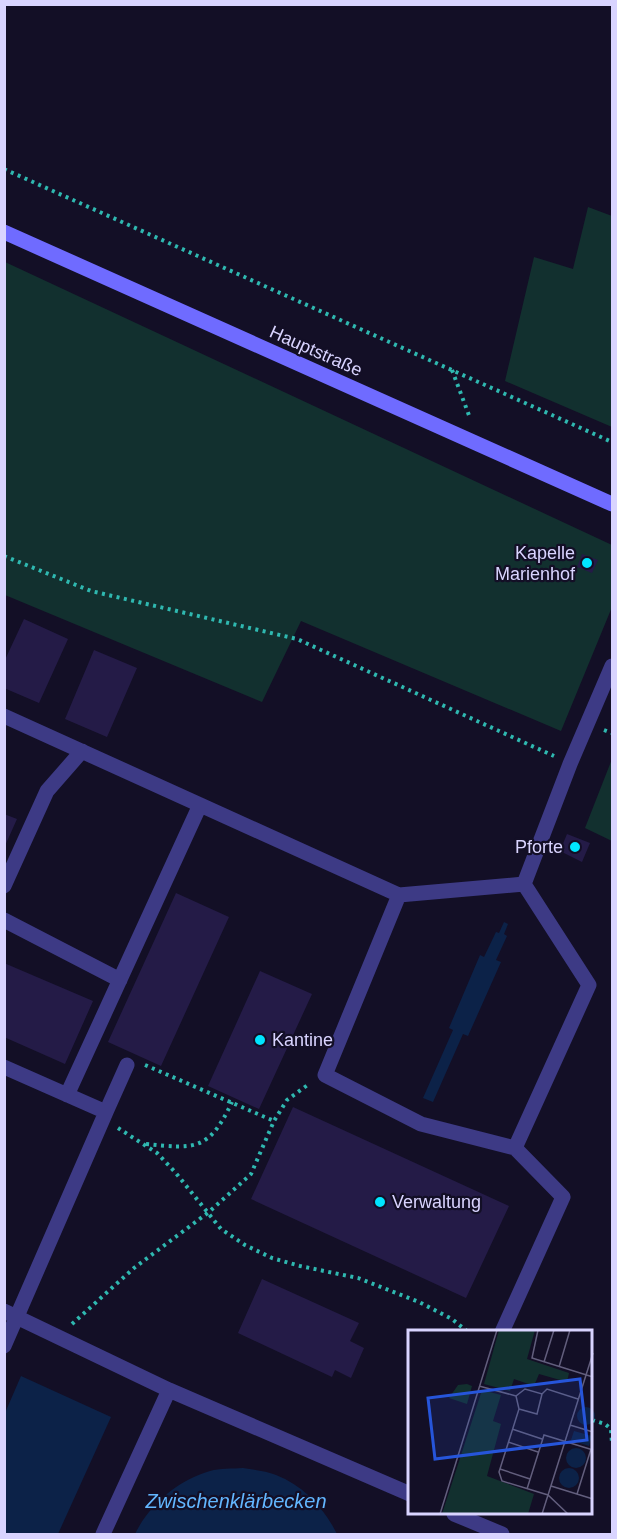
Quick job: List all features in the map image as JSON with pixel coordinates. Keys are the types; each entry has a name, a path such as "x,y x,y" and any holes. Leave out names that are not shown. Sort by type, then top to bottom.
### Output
{"main road":[{"name":"Hauptstraße","path":"4,232 612,504"}],"lane":[{"path":"524,884 570,764 612,666"},
{"path":"4,716 399,895 524,884"},
{"path":"4,886 47,791 82,751"},
{"path":"68,1095 200,805"},
{"path":"515,1148 589,986 524,884"},
{"path":"399,895 325,1075 421,1124 515,1148 562,1197 503,1330"},
{"path":"4,920 120,980"},
{"path":"4,1346 11,1314 127,1065"},
{"path":"4,1067 68,1095 104,1116"},
{"path":"11,1314 169,1390 408,1493"},
{"path":"103,1534 169,1390"},
{"path":"456,1515 502,1534"}],"path":[{"path":"4,169 612,442"},
{"path":"452,370 482,447"},
{"path":"4,556 91,591 297,639 570,764"},
{"path":"127,1065 145,1065 274,1121"},
{"path":"59,1337 134,1268 209,1212 251,1174 274,1121 287,1100 304,1086 325,1075"},
{"path":"146,1144 182,1148 202,1143 224,1118 232,1102"},
{"path":"104,1116 157,1153 221,1229 245,1245 272,1258 358,1278 419,1302 452,1319 466,1330"},
{"path":"593,1421 612,1425"},
{"path":"605,1424 611,1429 612,1443"}],"green space":[{"path":"588,207 612,216 612,427 505,381 534,257 573,269"},
{"path":"5,262 612,545 612,607 561,731 301,621 262,702 5,595"},
{"path":"612,759 612,841 585,828"}],"water":[{"path":"504,922 508,924 504,934 507,936 496,960 501,962 468,1036 463,1034 433,1102 423,1098 453,1030 449,1028 480,955 484,957 496,932 499,933"},
{"path":"21,1376 111,1417 58,1534 5,1534 5,1413"},
{"name":"Zwischenklärbecken","path":"243,1468 272,1474 296,1485 326,1515 337,1534 135,1534 148,1513 176,1487 198,1475 214,1470"}],"building":[{"name":"Kapelle Marienhof","path":"582,554 598,560 592,573 577,567"},
{"path":"24,619 68,639 39,703 4,688 4,662"},
{"path":"94,650 137,668 107,737 65,719"},
{"path":"4,814 17,819 4,848"},
{"name":"Pforte","path":"567,834 590,843 582,862 560,851"},
{"path":"176,893 229,917 161,1066 108,1042"},
{"path":"4,963 93,1001 65,1064 4,1037"},
{"name":"Kantine","path":"260,971 312,994 259,1109 208,1086"},
{"name":"Verwaltung","path":"293,1107 509,1206 466,1298 251,1199"},
{"path":"262,1279 359,1323 350,1341 364,1348 351,1378 335,1370 332,1377 238,1333"}],"place":[{"name":"Kapelle Marienhof","path":"587,563"},
{"name":"Pforte","path":"575,847"},
{"name":"Kantine","path":"260,1040"},
{"name":"Verwaltung","path":"380,1202"}]}
